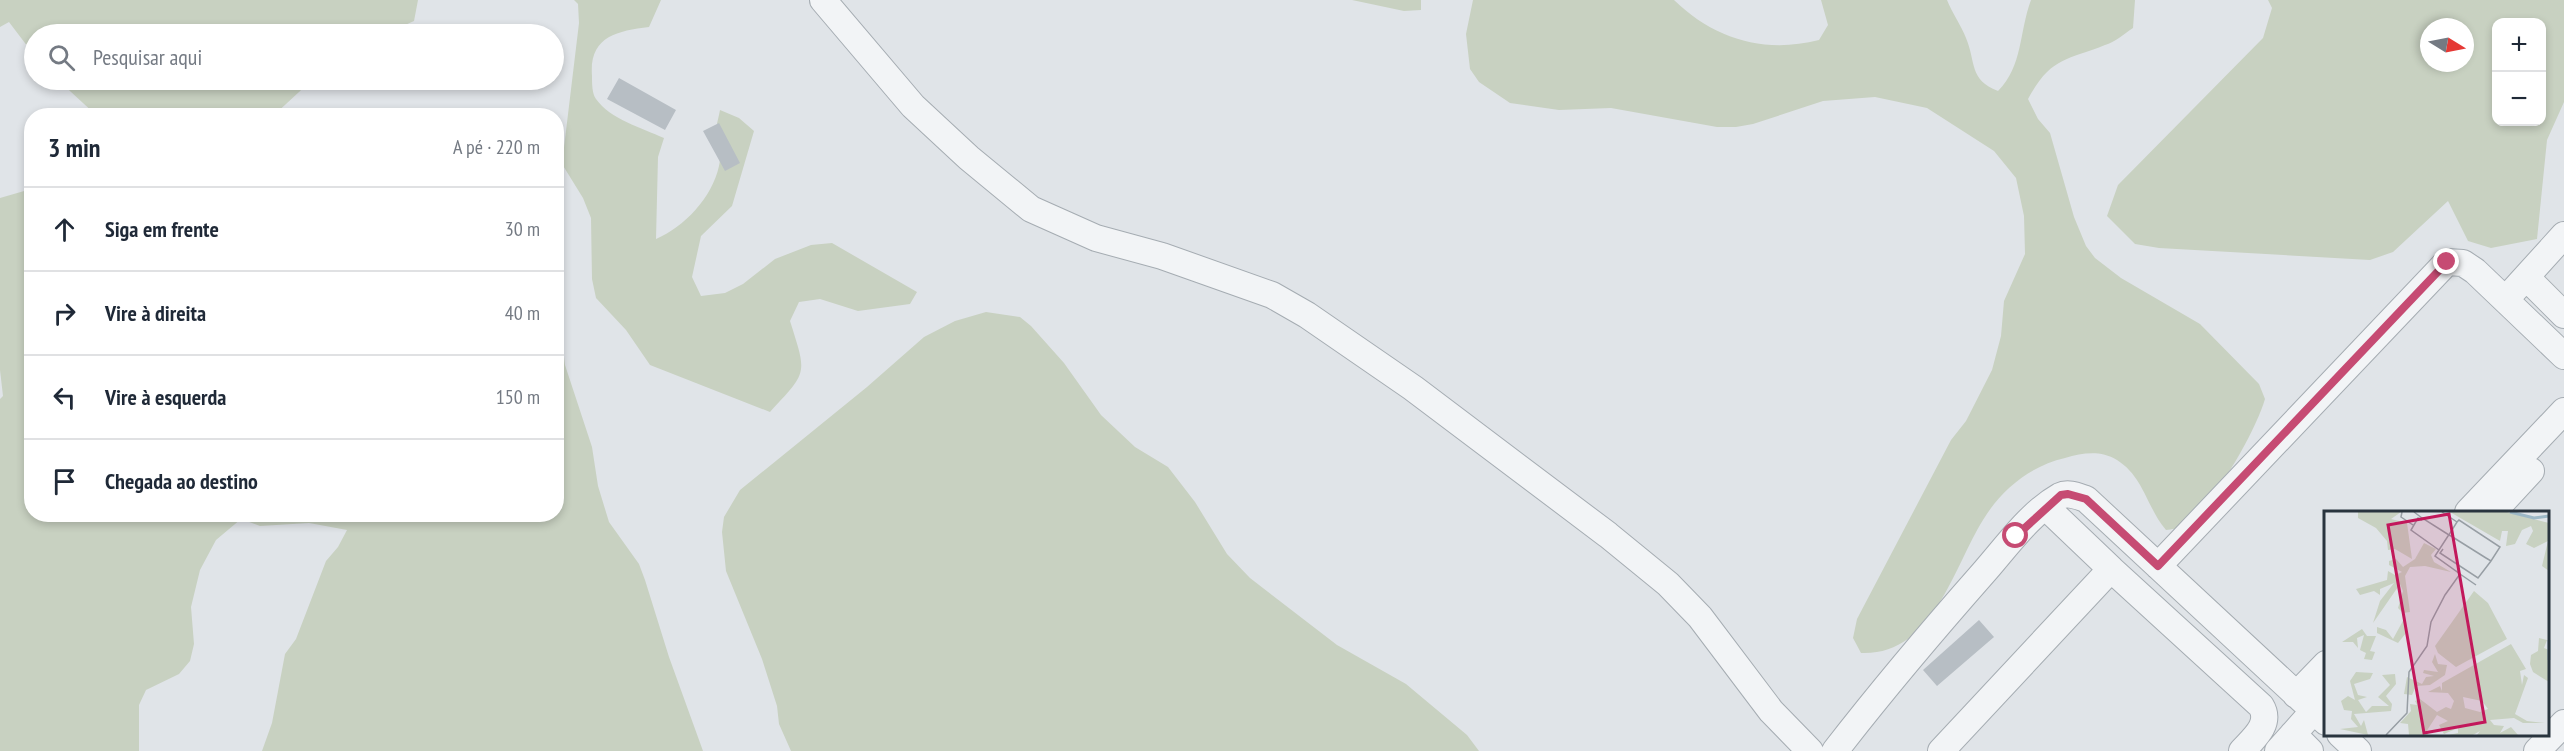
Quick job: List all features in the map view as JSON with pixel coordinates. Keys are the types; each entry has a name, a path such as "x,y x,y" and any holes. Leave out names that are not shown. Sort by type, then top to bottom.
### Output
{"street":[{"path":"823,0 913,106 969,158 1031,209 1096,238 1162,256 1272,295 1307,315 1422,395 1668,584 1700,617 1771,711 1810,751"},
{"path":"2506,299 2564,235"},
{"path":"2158,566 2440,266 2454,261 2463,263 2506,299 2564,356"},
{"path":"2526,277 2564,315"},
{"path":"2470,511 2564,411"},
{"path":"2495,511 2564,435"},
{"path":"1835,751 1923,640 2016,536 2046,507 2061,495 2068,494 2086,499 2315,706"},
{"path":"2046,507 2261,706 2265,716 2262,727 2242,751"},
{"path":"1941,751 2111,568"},
{"path":"2294,745 2315,706 2324,668"},
{"path":"2537,751 2564,723"},
{"path":"2341,736 2358,751"}],"green space":[{"path":"0,0 418,0 414,21 407,24 24,24 24,42 9,22 0,27"},
{"path":"574,0 661,0 649,27 626,31 607,38 595,52 592,63 593,91 602,106 627,122 664,138 658,157 656,239 686,219 710,189 720,161 716,129 720,110 739,118 754,131 732,206 701,236 692,277 701,296 725,293 743,284 775,259 811,245 832,243 917,292 910,304 858,311 820,299 799,302 790,321 799,352 801,371 792,388 770,412 650,365 626,330 596,298 592,279 591,218 583,198 564,167 564,147 579,23 578,4"},
{"path":"1352,0 1421,0 1421,10 1404,11"},
{"path":"1473,0 1674,0 1706,25 1723,33 1759,44 1779,45 1819,40 1828,25 1821,0 1947,0 1966,38 1978,76 1989,87 1998,91 2012,71 2016,60 2031,0 2135,0 2133,28 2112,42 2060,62 2044,75 2028,99 2038,119 2050,133 2074,217 2086,246 2095,258 2121,278 2200,324 2259,384 2265,399 2232,468 2195,516 2182,527 2166,530 2133,475 2111,457 2085,454 2040,467 2028,473 2008,489 1990,509 1938,606 1923,625 1906,640 1886,650 1861,653 1853,638 1857,619 1951,440 1966,421 1992,370 2001,336 2004,301 2025,254 2024,216 2016,178 1994,151 1927,108 1875,97 1823,101 1753,124 1736,127 1717,127 1611,108 1559,110 1510,103 1479,82 1470,69 1466,34"},
{"path":"2268,0 2564,0 2564,102 2547,140 2537,239 2491,248 2468,241 2448,201 2393,252 2370,260 2159,248 2135,244 2107,216 2118,185 2263,38 2272,8"},
{"path":"69,90 301,90 282,108 88,108"},
{"path":"24,191 24,522 237,522 216,540 200,570 191,607 194,644 190,661 179,674 146,690 139,705 139,751 0,751 0,399 3,396 0,370 0,198"},
{"path":"986,312 1020,317 1031,326 1064,363 1101,415 1135,447 1168,467 1195,502 1227,554 1250,578 1337,645 1406,684 1467,735 1479,751 791,751 779,724 777,706 762,659 726,571 722,532 724,517 740,490 867,387 924,337 955,321"},
{"path":"564,357 592,447 598,486 609,522 639,564 703,751 262,751 272,723 285,654 296,639 326,561 338,547 347,530 309,523 260,526 249,522 564,522"}],"building":[{"path":"619,78 676,110 665,130 607,99"},
{"path":"719,123 740,163 725,171 703,131"},
{"path":"1979,620 1994,637 1937,686 1923,670"}],"route":[{"path":"2016,536 2061,495 2076,495 2086,499 2158,566 2440,266 2447,262"}]}
